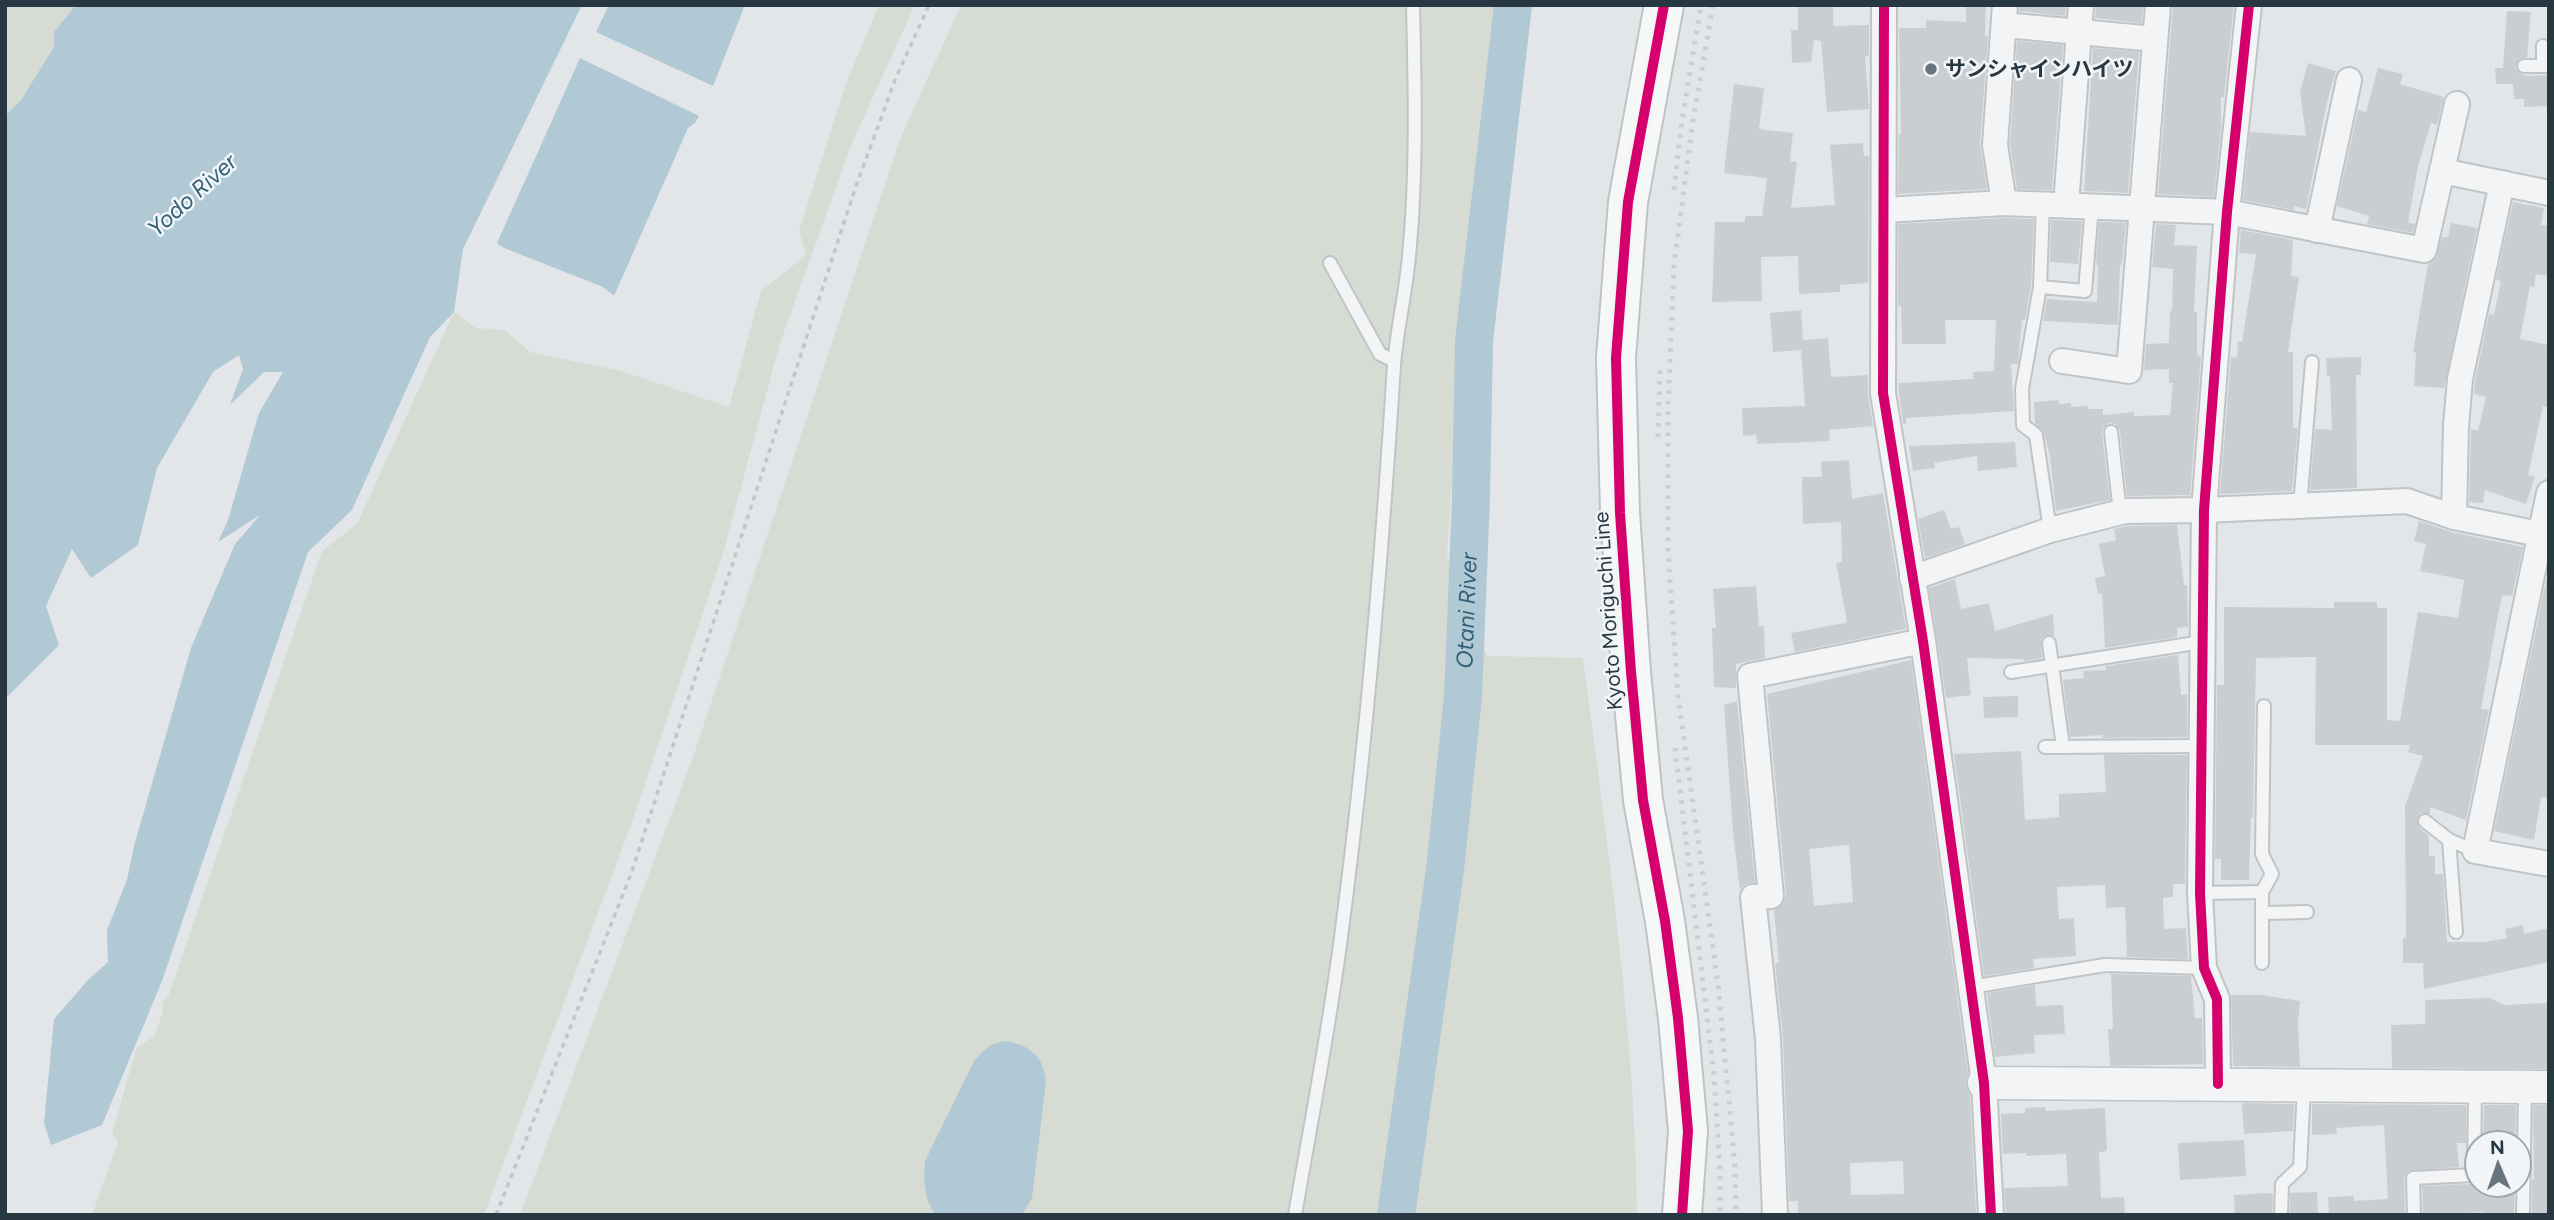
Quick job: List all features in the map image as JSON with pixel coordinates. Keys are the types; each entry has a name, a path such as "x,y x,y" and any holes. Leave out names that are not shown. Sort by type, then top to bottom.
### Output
{"main road":[{"name":"Kyoto Moriguchi Line","path":"1664,5 1628,202 1616,358 1620,513 1631,672 1643,800 1665,921 1678,1018 1688,1131 1682,1215"}],"street":[{"path":"1884,5 1883,393 1923,641 1984,1083 1991,1215"},
{"path":"2055,205 2081,5"},
{"path":"2077,357 2129,371 2158,5"},
{"path":"2218,1084 2217,999 2204,968 2200,894 2204,510 2227,212 2249,5"},
{"path":"2004,203 1995,145 2004,15 2079,32 2155,39"},
{"path":"2317,230 2349,80"},
{"path":"1885,210 2004,203 2227,212 2424,250 2457,104"},
{"path":"2442,171 2549,193"},
{"path":"2454,517 2460,379 2502,183"},
{"path":"2549,493 2544,535 2474,851 2549,864"},
{"path":"1912,578 2050,530 2120,513 2407,501 2454,517 2544,535"},
{"path":"1775,1215 1768,1039 1753,897 1771,896 1750,676 1923,641"},
{"path":"1984,1083 2537,1087"}],"lane":[{"path":"1295,1215 1326,1041 1341,937 1365,719 1395,362 1409,256 1416,131 1413,5"},
{"path":"2524,66 2546,66 2543,46"},
{"path":"2050,530 2036,435 2023,425 2022,389 2055,205"},
{"path":"2040,287 2085,291 2092,206"},
{"path":"1329,263 1380,354 1395,362"},
{"path":"2300,506 2312,362"},
{"path":"2111,432 2120,513"},
{"path":"2011,672 2202,642"},
{"path":"2049,643 2063,747"},
{"path":"2262,964 2262,892 2272,874 2262,854 2264,706"},
{"path":"2045,747 2200,746"},
{"path":"2425,821 2449,840 2474,851"},
{"path":"2449,840 2455,932"},
{"path":"2200,894 2262,892"},
{"path":"2262,913 2307,912"},
{"path":"1971,986 2105,965 2204,968"},
{"path":"2281,1215 2282,1184 2300,1167 2304,1086"},
{"path":"2414,1215 2413,1178 2474,1175 2475,1087"},
{"path":"2523,1215 2537,1087"}],"path":[{"path":"496,1215 631,874 856,186 895,80 929,5"}],"shaded area":[{"path":"5,5 112,5 5,148"},
{"path":"879,5 915,5 852,143 780,343 722,557 631,825 484,1215 92,1215 118,1141 112,1134 136,1049 155,1035 163,1011 162,1003 169,994 322,551 357,524 454,312 476,328 505,330 530,352 621,371 729,407 761,291 806,255 799,231 845,86"},
{"path":"961,5 1494,5 1472,191 1447,555 1487,656 1583,658 1625,1005 1637,1215 520,1215 692,760 900,139"}],"water":[{"name":"Yodo River","path":"76,5 582,5 463,249 454,312 430,337 352,510 308,552 162,981 102,1125 51,1145 44,1123 54,1019 89,979 108,962 107,930 127,880 134,846 191,648 235,544 260,515 218,542 228,520 259,413 283,372 264,372 230,405 243,369 239,355 213,372 157,468 138,545 91,578 72,549 46,606 59,645 5,699 5,116 21,100 54,47 54,32"},
{"path":"609,5 745,5 713,86 596,32"},
{"path":"580,58 699,116 688,128 614,296 603,287 497,243"},
{"path":"1005,1041 1021,1045 1034,1053 1045,1073 1032,1198 1022,1215 935,1215 927,1199 925,1161 974,1061 995,1043"}],"building":[{"path":"1833,5 1833,26 1869,25 1869,56 1865,56 1869,109 1827,112 1821,41 1814,40 1811,62 1792,63 1791,30 1798,30 1798,6"},
{"path":"1966,5 1986,5 1985,36 1988,36 1980,144 1987,189 1898,194 1901,134 1899,28 1926,28 1926,20 1966,22"},
{"path":"2020,5 2066,6 2065,16 2019,11"},
{"path":"2096,5 2143,5 2142,23 2095,18"},
{"path":"2173,5 2234,5 2224,97 2221,97 2221,128 2214,197 2158,194"},
{"path":"2507,11 2531,12 2527,57 2519,59 2515,67 2519,73 2527,76 2549,75 2549,106 2524,107 2524,99 2514,99 2513,84 2496,84 2495,68 2503,68"},
{"path":"2017,41 2063,45 2052,190 2017,189 2010,144"},
{"path":"2093,48 2139,52 2128,193 2084,191"},
{"path":"2308,63 2336,71 2327,102 2306,209 2294,206 2294,210 2243,200 2250,132 2306,136 2300,92"},
{"path":"2378,68 2403,74 2400,84 2444,97 2437,125 2431,123 2418,166 2408,223 2415,224 2413,233 2367,224 2369,216 2337,206 2358,110 2366,112"},
{"path":"1734,84 1764,88 1759,129 1793,133 1790,161 1797,162 1791,208 1835,205 1830,145 1863,143 1864,156 1869,156 1868,283 1840,285 1840,292 1799,294 1798,256 1761,257 1762,301 1712,302 1715,222 1745,222 1745,216 1762,216 1767,178 1724,173"},
{"path":"2513,202 2544,208 2541,225 2549,226 2549,276 2536,274 2534,287 2530,286 2520,339 2549,345 2549,408 2543,406 2528,475 2535,477 2526,504 2485,490 2483,503 2469,502 2471,429 2478,431 2486,397 2474,394 2475,381 2489,314 2494,315 2501,281 2496,280"},
{"path":"2004,218 2034,219 2031,286 2025,320 2022,320 2018,364 2011,364 2014,411 1906,418 1906,424 1903,424 1898,383 1973,379 1973,372 1994,371 1996,320 1945,320 1946,344 1902,344 1901,306 1898,306 1898,224"},
{"path":"2051,220 2082,221 2078,264 2050,262"},
{"path":"2099,222 2126,223 2120,265 2118,325 2043,321 2047,299 2097,302"},
{"path":"2451,223 2477,228 2444,388 2414,386 2416,353 2413,352 2428,264 2435,259 2442,237 2448,237"},
{"path":"2156,224 2176,225 2174,245 2197,246 2194,312 2197,312 2197,355 2201,356 2190,495 2127,496 2120,431 2115,424 2109,423 2102,433 2110,500 2056,511 2050,456 2044,433 2035,423 2034,402 2059,400 2059,404 2071,403 2071,407 2103,409 2103,415 2134,412 2134,416 2170,415 2173,383 2169,383 2169,369 2144,370 2146,344 2169,343 2172,311 2173,269 2152,267"},
{"path":"2241,230 2293,240 2291,276 2299,277 2288,352 2293,352 2293,428 2298,428 2292,491 2220,494 2231,357 2237,358 2238,341 2242,342 2256,254 2239,253"},
{"path":"1801,310 1803,340 1828,338 1831,377 1868,375 1873,426 1829,430 1830,441 1757,444 1756,435 1743,436 1742,408 1805,406 1801,350 1773,352 1770,313"},
{"path":"2361,357 2361,375 2356,375 2357,488 2310,490 2315,429 2332,430 2330,376 2327,376 2326,358"},
{"path":"2015,442 2017,467 1978,471 1977,456 1934,463 1935,468 1913,471 1909,446"},
{"path":"1849,460 1852,499 1883,493 1906,629 1795,652 1791,633 1847,621 1836,563 1842,562 1841,522 1803,524 1802,477 1822,477 1821,462"},
{"path":"1944,510 1951,529 1959,527 1965,544 1925,558 1918,519"},
{"path":"2419,521 2451,532 2523,547 2512,596 2502,595 2481,709 2489,710 2466,820 2430,807 2430,814 2421,813 2417,819 2419,827 2429,836 2429,856 2435,856 2435,874 2443,874 2447,942 2485,942 2507,938 2505,929 2523,925 2524,934 2549,928 2549,962 2424,989 2423,963 2403,963 2403,938 2406,938 2405,806 2423,756 2408,752 2410,745 2315,745 2316,657 2256,658 2249,880 2221,880 2221,859 2215,859 2217,685 2224,685 2224,607 2334,608 2334,602 2377,602 2377,608 2387,608 2387,720 2400,721 2418,612 2458,618 2464,580 2420,571 2426,544 2414,541"},
{"path":"2177,525 2184,585 2187,585 2188,627 2177,628 2177,637 2105,648 2102,593 2098,594 2095,578 2105,576 2099,544 2116,540 2114,529 2127,526"},
{"path":"1955,579 1961,609 1989,603 1995,631 2053,614 2054,636 2047,635 2041,639 2042,658 2024,661 1967,658 1971,695 1946,698 1929,588"},
{"path":"2546,581 2549,581 2549,798 2541,797 2534,840 2494,831"},
{"path":"1756,586 1759,626 1764,626 1765,658 1736,664 1736,688 1714,687 1712,628 1716,628 1713,589"},
{"path":"2178,655 2181,695 2187,694 2187,737 2070,737 2063,680 2084,678 2083,671 2106,670 2106,666"},
{"path":"1911,660 1968,1075 1966,1084 1970,1094 1976,1215 1798,1215 1798,1201 1789,1201 1783,1038 1775,963 1779,963 1774,910 1784,903 1786,895 1767,694","holes":["1849,845 1853,902 1814,906 1809,849","1903,1161 1904,1194 1851,1195 1850,1163"]},
{"path":"2018,696 2018,717 1984,718 1983,697"},
{"path":"1737,701 1755,882 1745,884 1740,890 1724,705"},
{"path":"2021,751 2025,820 2059,817 2059,794 2106,792 2104,755 2187,755 2185,884 2173,884 2173,897 2163,898 2164,929 2186,928 2188,959 2127,957 2125,907 2106,908 2105,885 2057,887 2059,919 2074,918 2076,956 2033,959 2034,968 1984,976 1954,754"},
{"path":"2111,974 2191,976 2195,1018 2202,1018 2203,1064 2110,1066 2108,1029 2113,1029"},
{"path":"2035,985 2036,1006 2063,1005 2065,1034 2034,1035 2035,1053 1995,1057 1987,993"},
{"path":"2231,995 2261,995 2300,1001 2300,1067 2233,1066"},
{"path":"2490,998 2504,1005 2549,1003 2549,1069 2392,1068 2391,1025 2425,1024 2425,1000"},
{"path":"2242,1103 2294,1104 2293,1131 2244,1134"},
{"path":"2312,1104 2466,1105 2463,1143 2457,1143 2459,1167 2408,1171 2404,1178 2405,1215 2329,1215 2328,1197 2354,1196 2354,1201 2388,1199 2384,1125 2336,1128 2337,1134 2312,1135"},
{"path":"2484,1105 2516,1105 2515,1129 2483,1129"},
{"path":"2533,1105 2549,1105 2549,1215 2532,1215"},
{"path":"2045,1107 2046,1111 2105,1108 2107,1151 2099,1152 2101,1198 2124,1197 2125,1215 2006,1215 2004,1188 2068,1186 2066,1154 2003,1154 2001,1114 2025,1113 2025,1108"},
{"path":"2244,1140 2246,1176 2180,1180 2178,1143"},
{"path":"2463,1184 2463,1199 2515,1199 2514,1215 2484,1215 2484,1212 2423,1215 2422,1186"},
{"path":"2317,1192 2318,1213 2290,1214 2290,1193"},
{"path":"2273,1194 2272,1215 2235,1215 2234,1195"}],"waterway":[{"name":"Otani River","path":"1396,1215 1445,870 1463,697 1474,341 1513,5"}],"railway":[{"path":"1674,190 1681,127 1701,5"},
{"path":"1713,5 1692,127 1674,266 1668,408 1668,551 1678,696 1718,984 1735,1167 1736,1215"},
{"path":"1658,437 1660,368"},
{"path":"1675,748 1714,1075 1720,1215"}],"cycle path":[{"path":"1664,5 1628,202 1616,358 1620,513 1631,672 1643,800 1665,921 1678,1018 1688,1131 1682,1215"},
{"path":"1884,5 1883,393 1923,641 1984,1083 1991,1215"},
{"path":"2218,1084 2217,999 2204,968 2200,893 2204,510 2227,212 2249,5"}],"place":[{"name":"サンシャインハイツ","path":"1931,69"}]}
